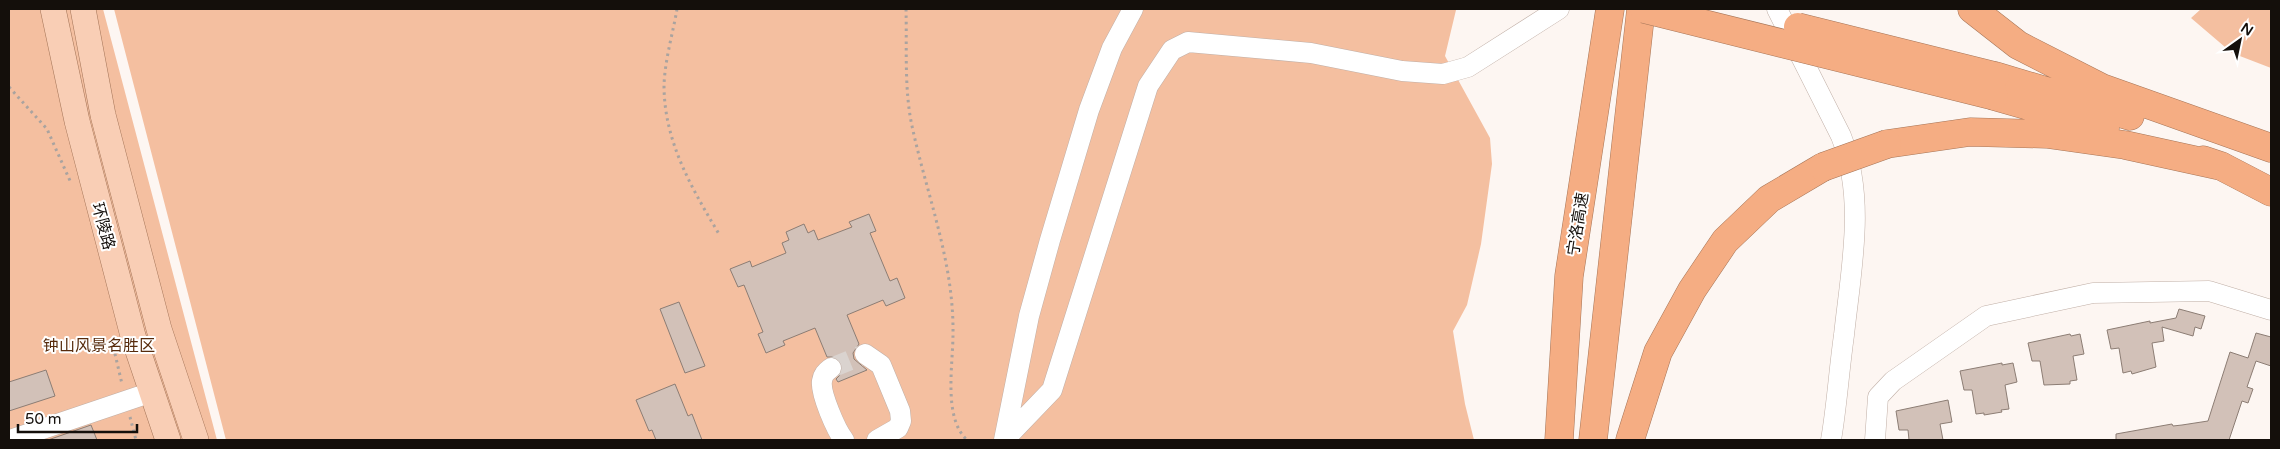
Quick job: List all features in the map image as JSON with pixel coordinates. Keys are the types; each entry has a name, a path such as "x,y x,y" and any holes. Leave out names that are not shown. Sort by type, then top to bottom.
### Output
{"highway":[{"path":"1569,276 1592,9"},
{"name":"宁洛高速","path":"1559,440 1569,276 1610,9"},
{"path":"1594,440 1642,9 1994,86 2271,154"},
{"path":"1721,9 1994,86 2117,132 2221,166 2271,192"},
{"path":"1972,9 2018,45 2102,88 2271,148"},
{"path":"1630,440 1658,352 1692,290 1725,241 1769,199 1823,167 1887,144 1970,132 2047,134 2125,145 2221,166"}],"main road":[{"name":"环陵路","path":"53,9 76,121 133,336 168,440"},
{"name":"环陵路","path":"83,9 103,115 152,301 196,440"}],"street":[{"path":"1004,440 1029,316 1089,110 1112,48 1133,9"},
{"path":"1004,440 1052,390 1148,86 1172,50 1188,42 1311,53 1402,70 1443,74 1468,67 1559,9"},
{"path":"1777,9 1841,136 1847,152 1854,189 1855,242 1831,440"},
{"path":"1875,440 1878,397 1893,381 1986,316 2093,293 2208,291 2271,310"},
{"path":"865,354 881,365 900,411 901,421 898,428 877,440"},
{"path":"831,368 824,374 821,382 823,393 844,440"},
{"path":"10,440 152,392"}],"path":[{"path":"677,9 664,83 670,136 679,164 719,234"},
{"path":"906,9 907,84 912,125 944,246 950,282 954,332 951,398 957,428 967,440"},
{"path":"9,87 48,129 73,187"},
{"path":"110,335 136,440"}],"green space":[{"name":"钟山风景名胜区","path":"9,9 103,9 217,440 9,440"},
{"path":"114,9 1453,9 1456,10 1445,56 1490,138 1492,164 1481,244 1467,305 1453,331 1465,404 1474,440 226,440"},
{"path":"2201,9 2271,9 2271,68 2232,53 2191,18"}],"building":[{"path":"869,214 876,231 870,233 890,281 897,278 905,298 886,306 883,300 847,315 859,344 853,353 854,359 867,370 838,382 836,379 842,373 843,366 836,357 827,357 815,328 783,341 785,345 766,353 758,334 763,332 744,285 738,287 730,269 750,261 752,267 786,253 782,243 789,240 786,232 804,224 808,233 814,230 818,240 852,227 849,222"},
{"path":"679,302 705,366 685,373 660,309"},
{"path":"2179,309 2205,316 2201,329 2195,327 2193,336 2162,327 2164,341 2152,343 2156,367 2132,374 2131,371 2123,373 2119,348 2111,349 2107,330 2176,318"},
{"path":"2256,333 2271,337 2271,366 2256,361 2247,387 2253,389 2248,403 2242,401 2229,440 2116,440 2116,434 2172,424 2173,426 2208,421 2230,352 2248,358"},
{"path":"2070,334 2071,336 2080,334 2084,354 2073,356 2077,380 2070,381 2070,384 2044,385 2040,361 2032,361 2028,343"},
{"path":"2002,363 2002,365 2013,363 2017,382 2005,385 2009,409 1984,415 1984,413 1976,414 1972,390 1964,390 1960,371"},
{"path":"46,370 55,396 9,411 9,382"},
{"path":"675,384 688,416 692,414 702,440 656,440 652,430 649,431 636,400"},
{"path":"1948,400 1952,422 1940,424 1943,440 1909,440 1908,430 1899,430 1896,411"},
{"path":"91,425 97,440 48,440"}],"tunnel":[{"path":"831,368 865,354"}]}
